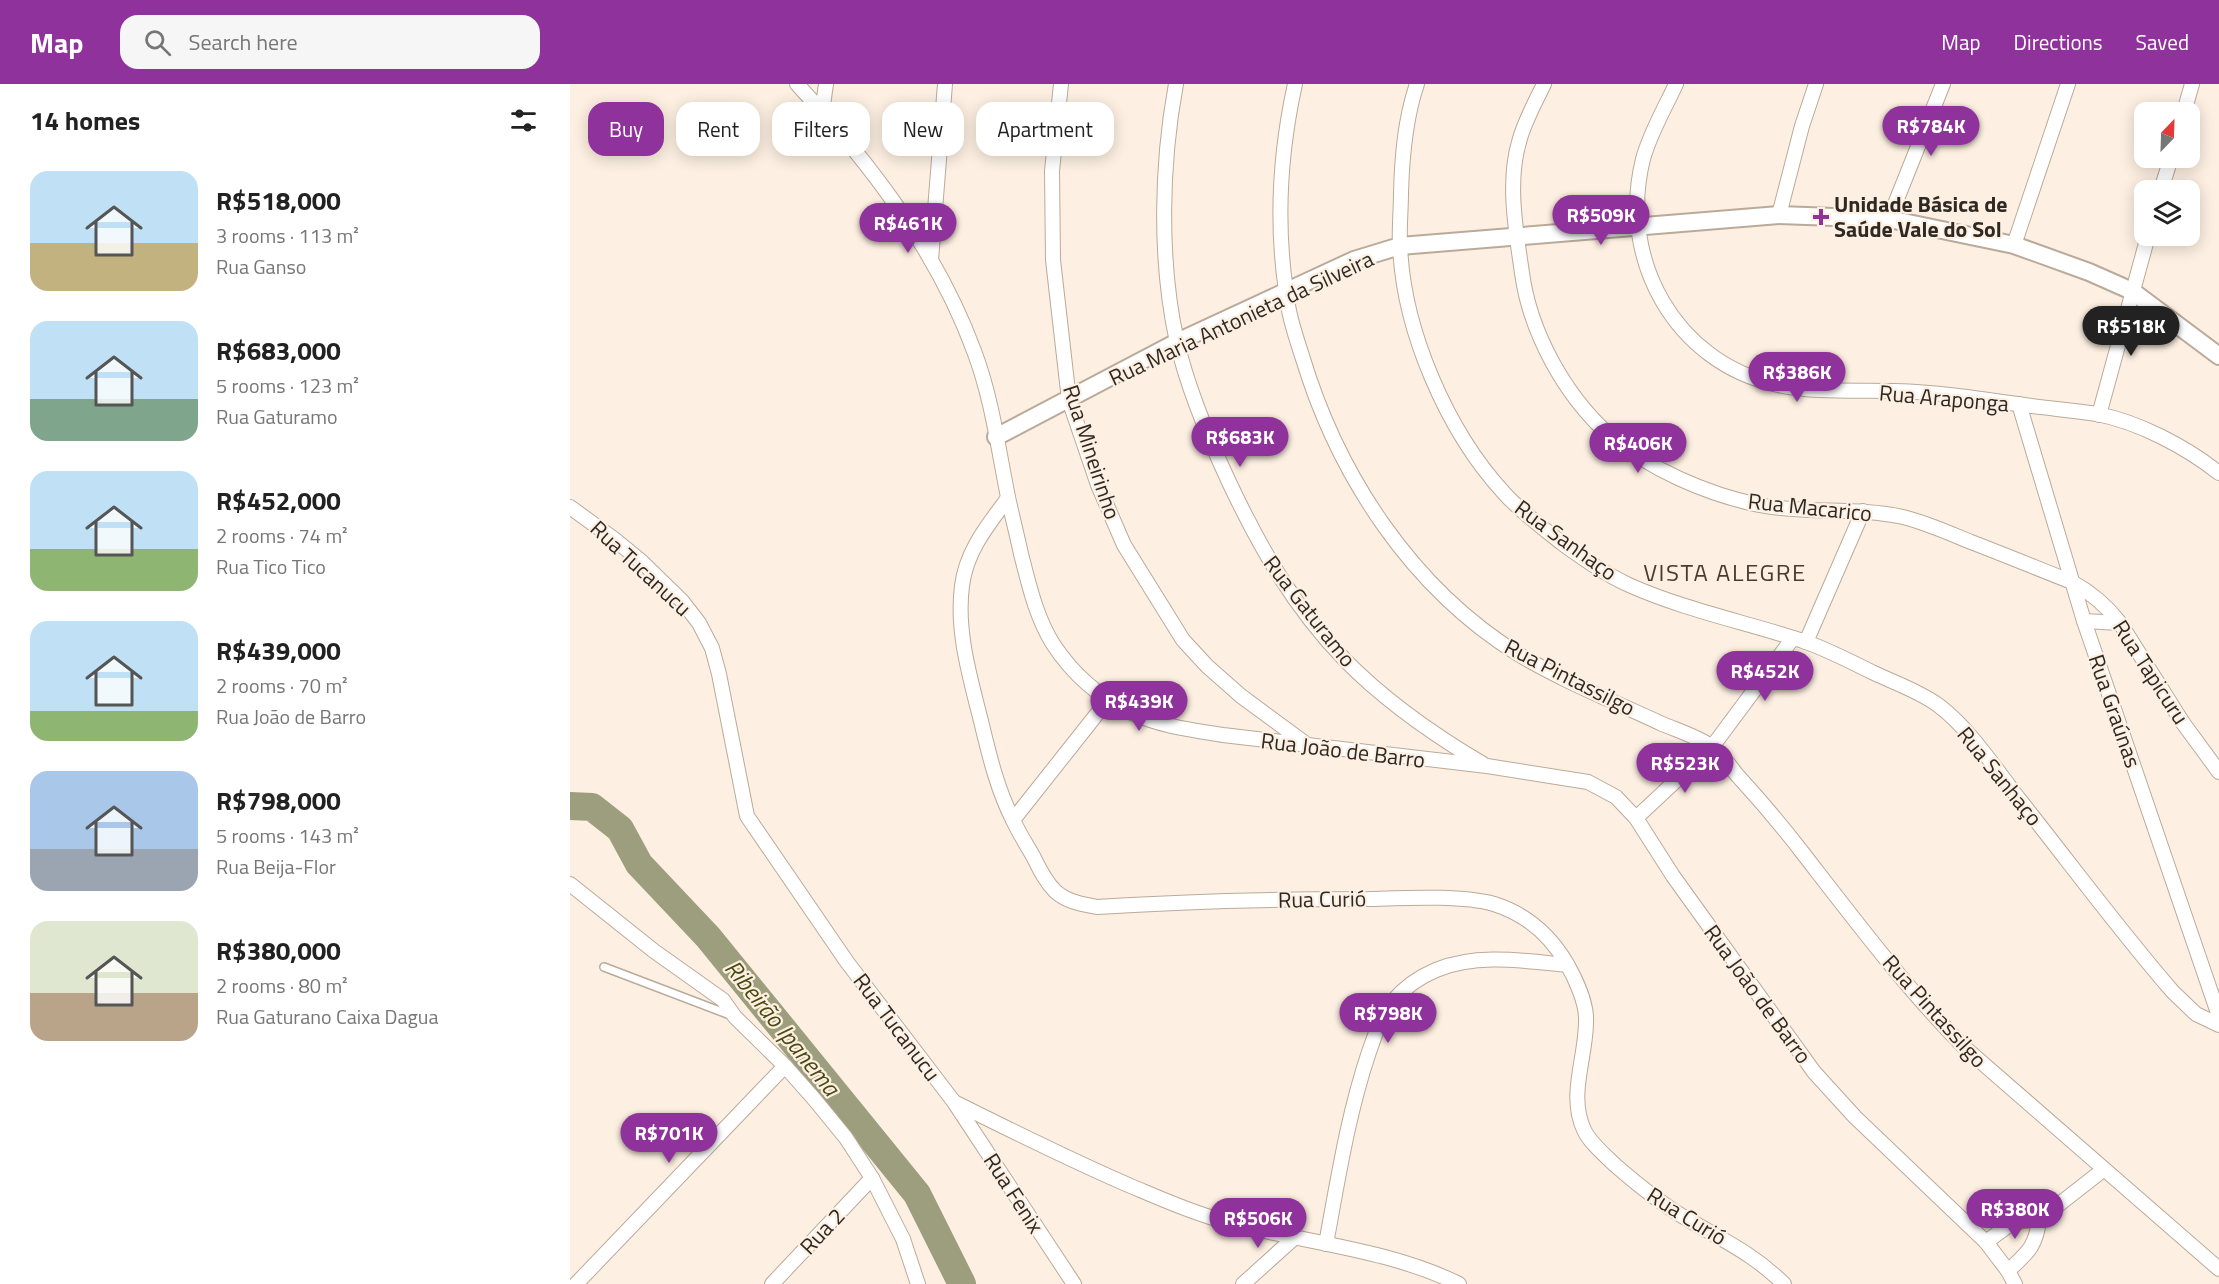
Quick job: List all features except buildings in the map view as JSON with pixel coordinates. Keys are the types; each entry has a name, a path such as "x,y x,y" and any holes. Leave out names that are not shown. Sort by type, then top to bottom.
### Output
{"street":[{"name":"Rua João de Barro","path":"797,84 813,102"},
{"path":"823,102 826,84"},
{"path":"931,260 945,84"},
{"name":"Rua Mineirinho","path":"1061,84 1052,171 1052,230 1058,308 1069,400 1098,485 1124,545 1183,640 1207,666 1241,696 1307,746"},
{"name":"Rua Gaturamo","path":"1176,84 1170,120 1167,164 1165,248 1167,282 1177,342 1200,415 1214,448 1262,550 1288,590 1339,652 1365,679 1416,720 1487,766"},
{"name":"Rua Pintassilgo","path":"1295,84 1285,140 1281,181 1286,293 1311,387 1331,435 1365,496 1417,568 1459,610 1519,654 1549,672 1712,747 1773,815 1936,1018 1994,1075 2219,1269"},
{"name":"Rua Sanhaço","path":"1417,84 1406,124 1402,157 1400,246 1412,317 1437,390 1456,427 1482,467 1504,493 1525,514 1566,545 1603,572 1629,585 1662,598 1800,640 1937,704 1956,722 2173,992 2196,1014 2219,1025"},
{"name":"Rua Macarico","path":"1544,84 1526,124 1515,160 1517,236 1525,295 1545,346 1574,394 1609,434 1661,469 1712,491 1785,508 1863,511 1902,517 1921,522 2072,582"},
{"name":"Rua Araponga","path":"1676,84 1652,134 1643,159 1637,225 1644,257 1667,310 1688,337 1714,358 1744,374 1777,384 1813,390 1947,394 2099,415 2152,432 2194,454 2219,473"},
{"path":"1779,215 1802,126 1816,84"},
{"path":"1890,219 1944,84"},
{"path":"2014,245 2068,84"},
{"path":"2187,102 2192,84"},
{"name":"Rua João de Barro","path":"859,156 873,173 931,260 974,349 987,395 1028,581 1044,627 1064,660 1081,678 1108,700 1133,713 1180,729 1487,766 1588,782 1616,797 1636,818 1685,893 1814,1072 1855,1117 1986,1242 2015,1284"},
{"name":"Rua Maria Antonieta da Silveira","path":"996,437 1177,342 1354,260 1400,246 1779,215 1890,219 2014,245 2062,261 2132,291 2219,356"},
{"path":"2099,415 2145,246"},
{"name":"Rua Graúnas","path":"2019,404 2072,582 2219,1016"},
{"name":"Rua Curió","path":"1008,498 982,533 973,550 962,584 960,603 963,639 972,689 990,756 1013,820 1044,877 1054,890 1065,898 1097,907 1239,900 1407,898 1477,901 1510,910 1530,921 1548,938 1567,965 1581,997 1586,1014 1577,1086 1584,1131 1604,1155 1657,1200 1740,1248 1764,1264 1784,1284"},
{"name":"Rua Tucanucu","path":"570,507 642,562 682,601 699,623 712,648 719,674 747,816 847,962 954,1102 1049,1150 1210,1217 1404,1262 1459,1284"},
{"path":"1636,818 1712,747 1800,640 1863,511"},
{"name":"Rua Tapicuru","path":"2072,582 2098,598 2120,623 2183,723 2219,772"},
{"path":"2085,621 2120,623"},
{"path":"1013,820 1108,700"},
{"path":"570,884 654,951 716,993 735,1017 785,1066 846,1138 872,1178 903,1239 918,1284"},
{"path":"1326,1244 1359,1080 1376,1032 1391,1004 1412,983 1437,969 1466,963 1501,960 1567,965"},
{"path":"576,1284 785,1066"},
{"name":"Rua Fenix","path":"954,1102 1074,1284"},
{"path":"1986,1242 2009,1225 2022,1221 2039,1220 2103,1170"},
{"name":"Rua 2","path":"772,1284 872,1178"},
{"path":"2008,1271 2031,1250 2037,1238 2039,1220"},
{"path":"1242,1284 1294,1238"}],"lane":[{"path":"604,967 735,1017"}],"waterway":[{"name":"Ribeirão Ipanema","path":"570,806 592,807 620,829 639,864 708,937 917,1194 962,1284"}],"place":[{"name":"Unidade Básica de Saúde Vale do Sol","path":"1821,217"}],"district":[{"name":"VISTA ALEGRE","path":"1725,573"}]}
